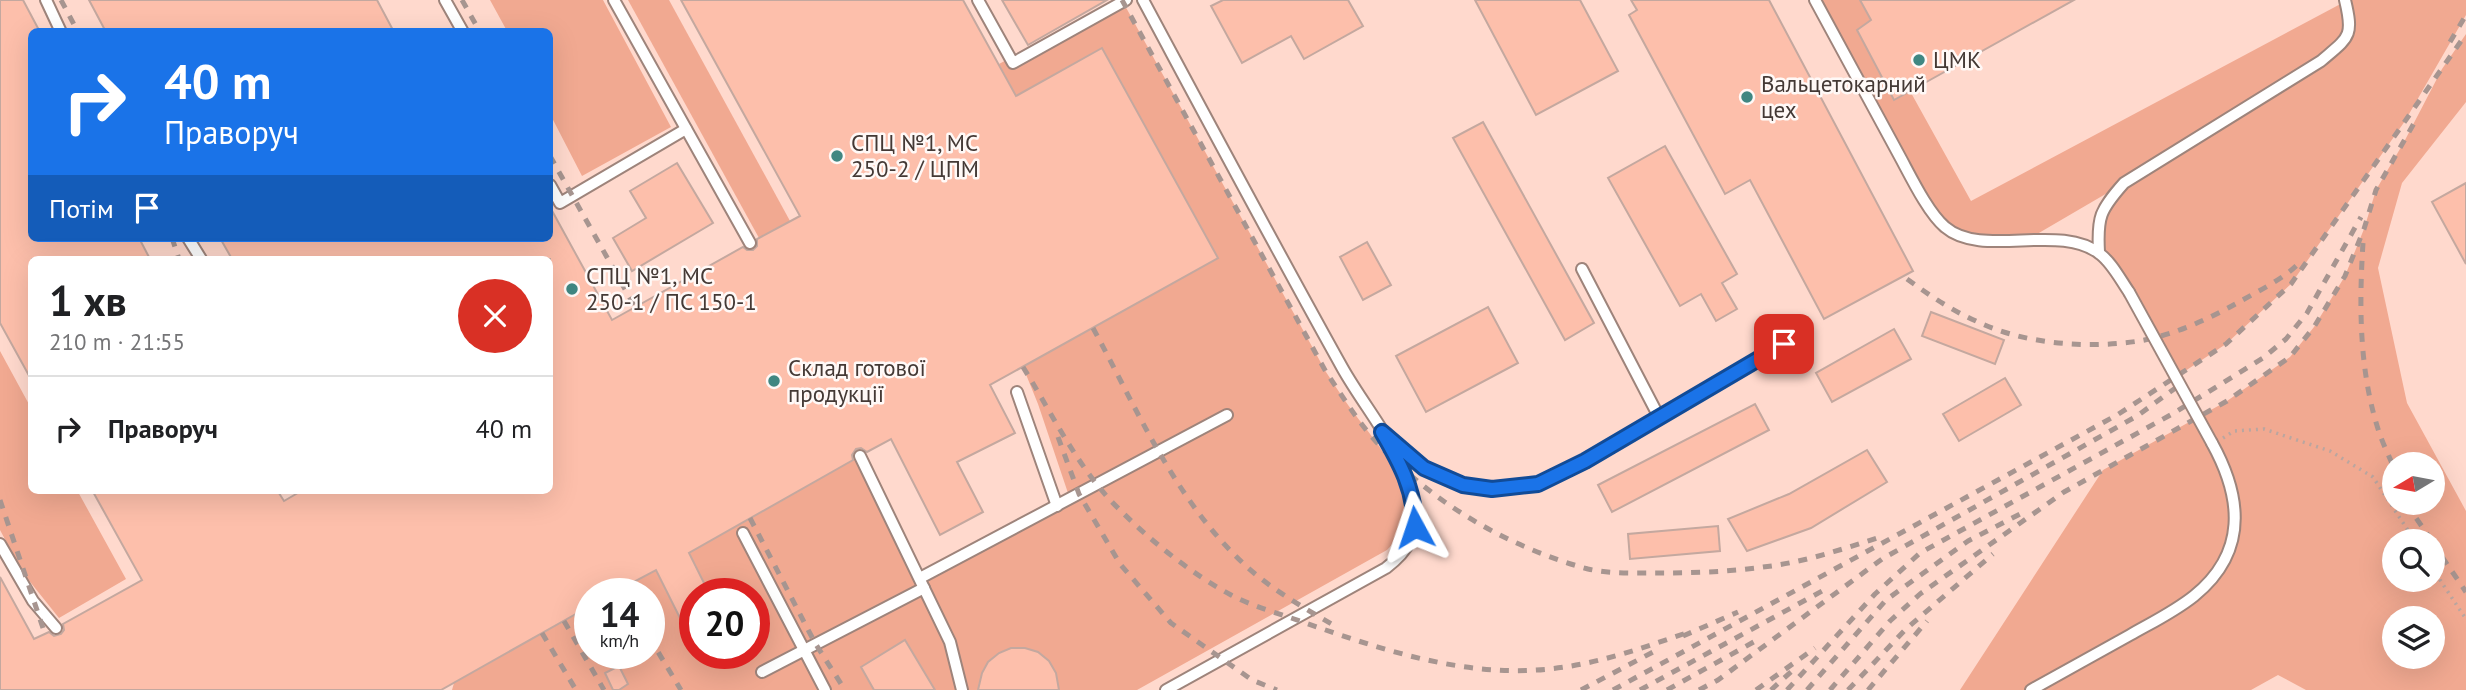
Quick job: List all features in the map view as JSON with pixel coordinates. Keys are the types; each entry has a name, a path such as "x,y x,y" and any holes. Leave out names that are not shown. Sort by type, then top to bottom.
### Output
{"lane":[{"path":"46,0 59,28"},
{"path":"445,0 461,28"},
{"path":"614,0 750,243"},
{"path":"978,0 1013,63 1126,0"},
{"path":"1143,0 1345,372 1404,470 1413,498 1415,527 1407,550 1386,568 1166,690"},
{"path":"1815,0 1912,178 1946,229 1971,239 2056,240 2079,244 2099,252 2129,292 2221,459 2231,487 2235,536 2225,560 2194,596 2032,690"},
{"path":"2099,252 2098,224 2109,200 2124,183 2321,61 2344,42 2351,24 2345,0"},
{"path":"553,191 559,203 686,129"},
{"path":"1582,269 1659,417"},
{"path":"1382,432 1424,468 1463,485 1492,489 1538,484 1585,461 1784,344"},
{"path":"1017,392 1057,506"},
{"path":"762,672 1057,506 1227,415"},
{"path":"860,456 950,642 962,690"},
{"path":"743,533 825,690"},
{"path":"0,544 33,601 56,628"}],"path":[{"path":"2212,443 2234,431 2264,429 2330,451 2373,477 2407,529"},
{"path":"2445,588 2466,619"}],"shaded area":[{"path":"0,0 2466,0 2466,690 0,690"},
{"path":"490,0 603,0 671,127 582,176 553,120 553,28 505,28"},
{"path":"628,0 669,0 790,221 759,238"},
{"path":"1815,0 1860,0 1871,20 1857,30 1894,99 1910,91 1971,201 2348,0 2466,0 2466,15 2405,121 2291,284 2226,344 2176,377 2099,252 2098,224 2121,185 2027,240 1997,240 1946,229"},
{"path":"1123,2 1326,372 1391,464 1405,498 1405,516 1400,533 1387,550 1137,690 452,690 454,683 574,615 574,669 665,669 665,578 640,578 860,456 920,578 1070,499 1023,367 1218,258 1102,48 1016,96 999,64 1010,58 1013,63"},
{"path":"2466,34 2466,102 2402,183 2378,268 2407,403 2434,452 2382,452 2382,515 2445,515 2445,473 2466,511 2466,690 2306,690 2278,675 2251,690 1960,690 2103,470 2227,401 2290,357 2314,327 2345,276 2376,190 2442,69"},
{"path":"0,351 28,402 28,494 79,494 126,579 59,618 23,573 0,530"}],"building":[{"path":"0,0 23,0 38,28 28,28 28,242 141,242 148,256 28,256 28,374 0,323"},
{"path":"89,0 377,0 392,28 104,28"},
{"name":"Склад готової продукції","path":"681,0 963,0 1016,96 1102,48 1218,258 990,385 1015,433 957,462 983,512 940,535 891,439 867,452 861,448 856,449 852,455 853,460 689,553 702,578 679,578 679,616 665,588 665,578 660,578 656,570 641,578 574,578 574,615 441,690 0,690 0,577 34,639 49,632 54,636 61,634 64,630 63,624 142,580 94,494 280,494 284,501 296,494 553,494 553,256 230,256 222,242 553,242 553,212 612,320 743,247 753,250 757,246 757,239 800,216"},
{"path":"1002,0 1107,0 1028,45"},
{"path":"1223,0 1348,0 1363,26 1304,59 1291,36 1242,63 1211,6"},
{"path":"1475,0 1580,0 1618,71 1536,115"},
{"name":"Вальцетокарний цех","path":"1631,0 1769,0 1913,271 1824,319 1750,180 1725,194 1629,15 1637,10"},
{"name":"ЦМК","path":"1860,0 2074,0 1894,100 1857,30 1871,20"},
{"path":"1483,122 1594,323 1565,340 1453,138"},
{"path":"1665,146 1737,274 1722,283 1737,309 1716,321 1701,294 1680,306 1608,178"},
{"path":"677,163 713,223 632,271 613,238 646,218 630,191"},
{"path":"2466,183 2466,264 2432,202"},
{"path":"1367,242 1391,285 1363,300 1340,257"},
{"path":"1488,307 1518,363 1426,412 1396,356"},
{"path":"1931,312 2004,340 1995,364 1922,336"},
{"path":"1894,329 1911,359 1832,402 1816,373"},
{"path":"2005,378 2021,405 1959,441 1943,414"},
{"path":"1755,404 1769,430 1612,512 1598,485"},
{"path":"1867,450 1887,482 1811,528 1747,551 1728,519 1789,494"},
{"path":"1718,526 1720,551 1630,559 1628,534"},
{"path":"905,640 935,690 874,690 861,667"},
{"path":"1011,648 1038,652 1049,661 1056,673 1059,690 978,690 988,662"},
{"path":"620,669 628,684 619,690 613,690 605,673"}],"railway":[{"path":"61,0 76,28"},
{"path":"462,0 478,28"},
{"path":"1122,0 1326,372 1372,437 1418,482 1444,501 1471,519 1528,548 1558,560 1605,572 1683,573 1750,569 1806,559 1877,538"},
{"path":"2450,42 2466,15"},
{"path":"1613,690 2117,415 2226,344 2291,284 2466,34"},
{"path":"1830,690 1890,621 1920,594 2064,492 2227,401 2290,357 2314,327 2345,276 2376,190 2417,118"},
{"path":"553,161 635,307"},
{"path":"1787,690 1875,594 1920,553 2174,413 2263,358 2286,339 2307,313 2361,217"},
{"path":"173,242 178,256"},
{"path":"2363,243 2361,314 2364,362 2372,409 2388,452"},
{"path":"1907,279 1949,307 1994,329 2056,343 2119,343 2165,335 2191,326 2272,283 2302,260"},
{"path":"1093,328 1159,452 1197,512 1244,564 1265,582 1337,627"},
{"path":"1023,367 1079,461 1106,495 1133,523 1173,557 1216,587 1247,603 1391,651 1485,669 1517,671 1568,667 1622,654 1692,631"},
{"path":"1699,690 1718,680 1882,559 2137,416 2185,381"},
{"path":"1058,437 1079,494 1120,564 1171,623 1252,680 1277,690"},
{"path":"0,500 45,634"},
{"path":"1807,690 1886,600 1968,541 2020,514"},
{"path":"2414,515 2424,529"},
{"path":"750,518 815,643 845,690"},
{"path":"1848,690 1906,629 1993,554"},
{"path":"2445,561 2466,592"},
{"path":"1640,690 1824,590"},
{"path":"1683,636 1738,612"},
{"path":"564,621 604,690"},
{"path":"1868,690 1927,621"},
{"path":"542,633 576,690"},
{"path":"1667,690 1759,639"},
{"path":"1756,690 1815,648"},
{"path":"1581,690 1653,652"},
{"path":"665,664 681,690"},
{"path":"1771,690 1794,669"}],"place":[{"name":"ЦМК","path":"1919,60"},
{"name":"Вальцетокарний цех","path":"1747,97"},
{"name":"СПЦ №1, МС 250-2 / ЦПМ","path":"837,156"},
{"name":"СПЦ №1, МС 250-1 / ПС 150-1","path":"572,289"},
{"name":"Склад готової продукції","path":"774,381"}],"route":[{"path":"1415,527 1415,508 1410,487 1404,470 1382,432 1424,468 1463,485 1492,489 1538,484 1585,461 1784,344"}]}
